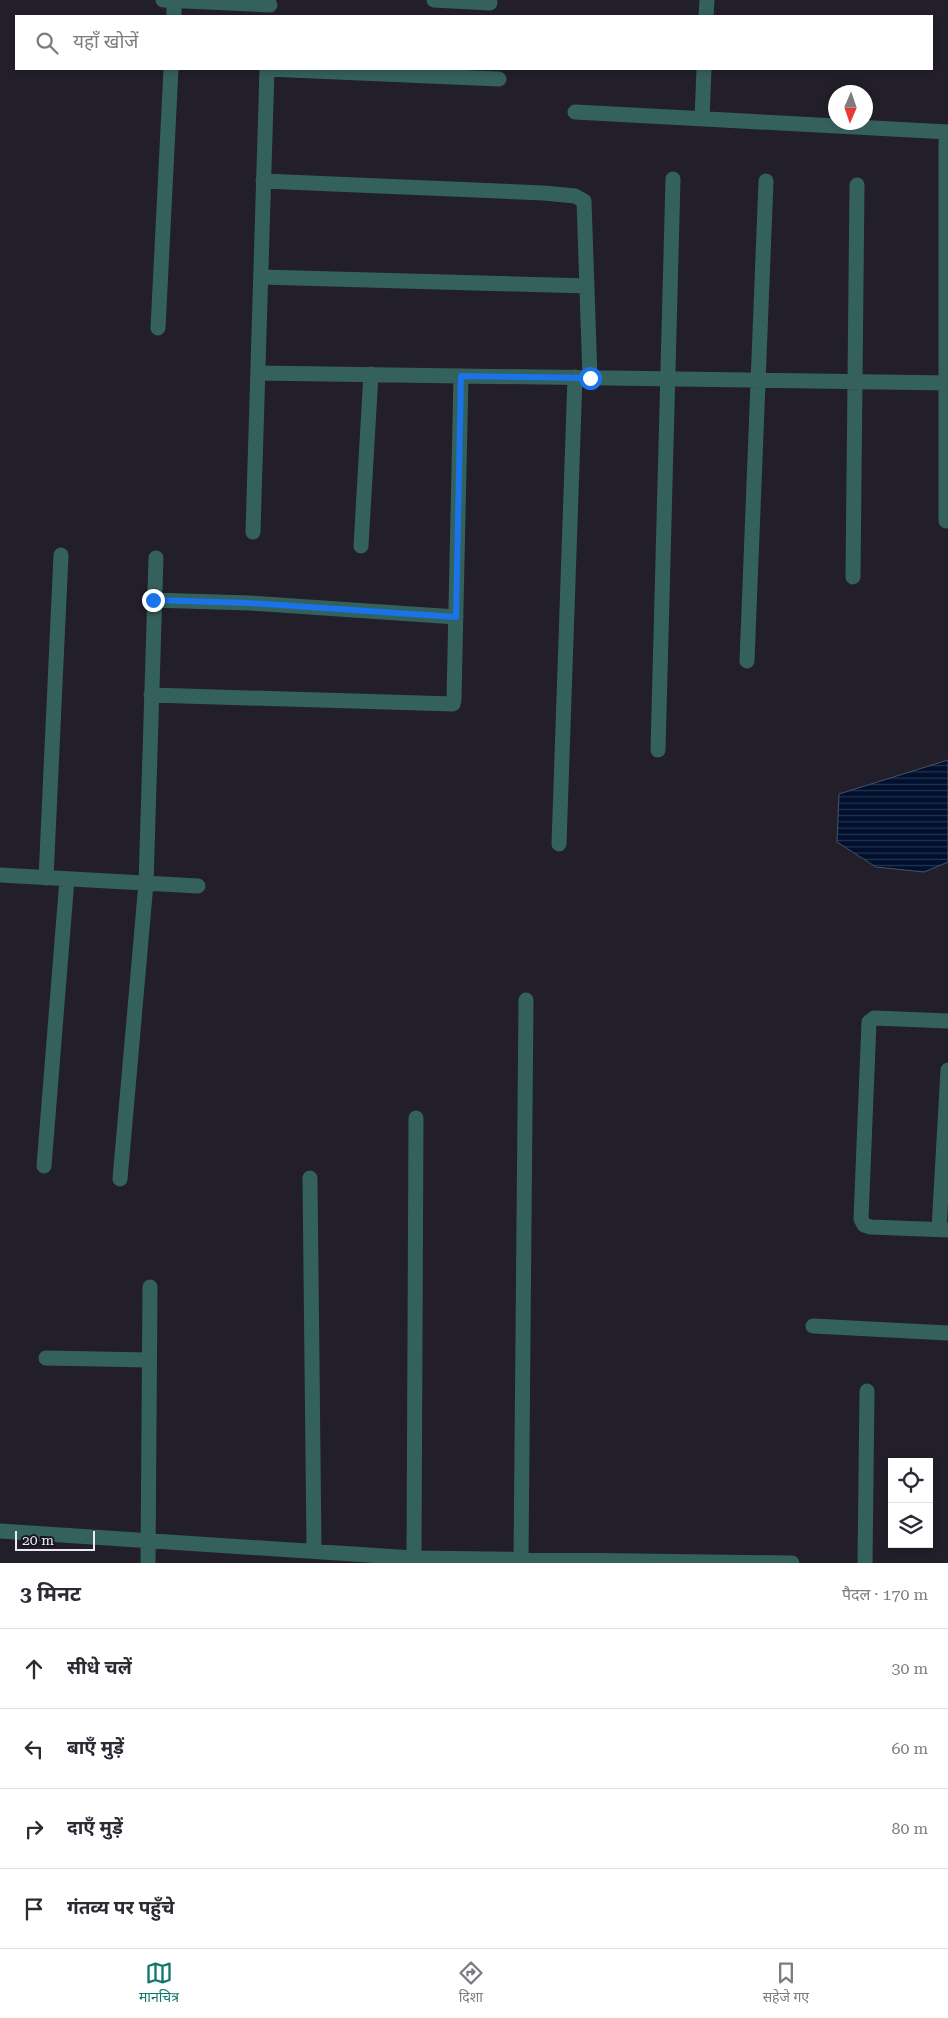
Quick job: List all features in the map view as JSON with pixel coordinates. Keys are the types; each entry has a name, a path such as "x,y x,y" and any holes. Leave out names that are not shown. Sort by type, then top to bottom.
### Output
{"street":[{"path":"163,0 270,7"},
{"path":"174,0 174,15"},
{"path":"434,0 490,3"},
{"path":"706,15 707,0"},
{"path":"158,328 171,70"},
{"path":"253,532 267,70"},
{"path":"293,70 499,78"},
{"path":"702,119 704,70"},
{"path":"575,112 947,132 946,521"},
{"path":"658,750 673,179"},
{"path":"263,181 544,193 575,196 584,201 587,286 559,844"},
{"path":"747,660 766,181"},
{"path":"853,577 858,185"},
{"path":"261,277 587,286"},
{"path":"258,372 947,383"},
{"path":"361,546 371,374"},
{"path":"151,695 453,704 461,376"},
{"path":"46,878 60,555"},
{"path":"120,1179 146,883 153,600 156,558"},
{"path":"153,600 249,603 456,617"},
{"path":"0,875 198,886"},
{"path":"44,1166 66,879"},
{"path":"521,1560 526,1000"},
{"path":"948,1021 874,1018 869,1022 862,1219 864,1226 943,1230 948,1070"},
{"path":"414,1558 416,1118"},
{"path":"310,1178 314,1550"},
{"path":"148,1563 150,1287"},
{"path":"813,1326 948,1333"},
{"path":"46,1358 149,1360"},
{"path":"865,1563 867,1390"},
{"path":"0,1531 414,1558 792,1563"}],"water":[{"path":"948,760 948,862 924,872 876,867 837,842 839,794"}],"route":[{"path":"153,600 249,603 456,617 461,376 590,378"}]}
